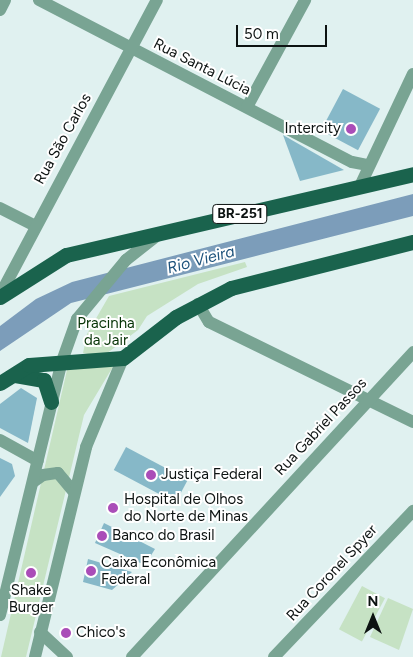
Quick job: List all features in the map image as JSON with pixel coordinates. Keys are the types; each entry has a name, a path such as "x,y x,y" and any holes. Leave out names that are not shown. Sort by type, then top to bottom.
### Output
{"main road":[{"name":"BR-251","path":"0,296 66,255 165,229 413,174"},
{"path":"5,379 29,365 123,358 198,304 247,283 413,242"},
{"path":"5,379 27,374 44,380 51,402"}],"street":[{"path":"0,10 5,0"},
{"name":"Rua Santa Lúcia","path":"39,0 352,162 367,165"},
{"name":"Rua São Carlos","path":"0,296 35,226 157,0"},
{"path":"247,107 305,0"},
{"path":"360,186 367,165 413,74"},
{"path":"352,162 360,186"},
{"path":"0,208 35,226"},
{"path":"0,615 2,595 33,482 51,402 61,364 77,320 126,260 165,229"},
{"path":"198,304 209,322 413,422"},
{"name":"Rua Gabriel Passos","path":"132,657 413,352"},
{"path":"35,657 74,492 93,423 123,358"},
{"path":"0,440 38,461"},
{"path":"33,482 43,475 58,473 74,492"},
{"name":"Rua Coronel Spyer","path":"274,657 413,511"},
{"path":"40,632 66,657"}],"green space":[{"name":"Pracinha da Jair","path":"245,262 247,267 198,284 147,316 138,330 102,357 83,353 87,334 109,296"},
{"path":"114,365 84,415 26,657 1,657 67,370"},
{"path":"362,586 385,598 362,641 339,629"},
{"path":"388,598 413,609 399,650 370,637"}],"water":[{"name":"Rio Vieira","path":"413,194 413,216 71,303 0,351 0,326 36,299 72,282"}],"building":[{"path":"343,89 380,109 358,150 321,130"},
{"path":"283,135 344,170 300,181"},
{"path":"21,388 37,398 28,443 0,428 0,404"},
{"name":"Justiça Federal","path":"126,447 188,480 176,503 114,470"},
{"path":"0,458 12,464 15,476 0,497"},
{"path":"104,523 155,549 145,565 95,543"},
{"path":"88,559 132,572 112,590 83,582"}],"place":[{"name":"Intercity","path":"351,129"},
{"name":"Justiça Federal","path":"151,475"},
{"name":"Hospital de Olhos do Norte de Minas","path":"113,508"},
{"name":"Banco do Brasil","path":"102,536"},
{"name":"Caixa Econômica Federal","path":"91,571"},
{"name":"Shake Burger","path":"31,573"},
{"name":"Chico's","path":"66,633"}]}
